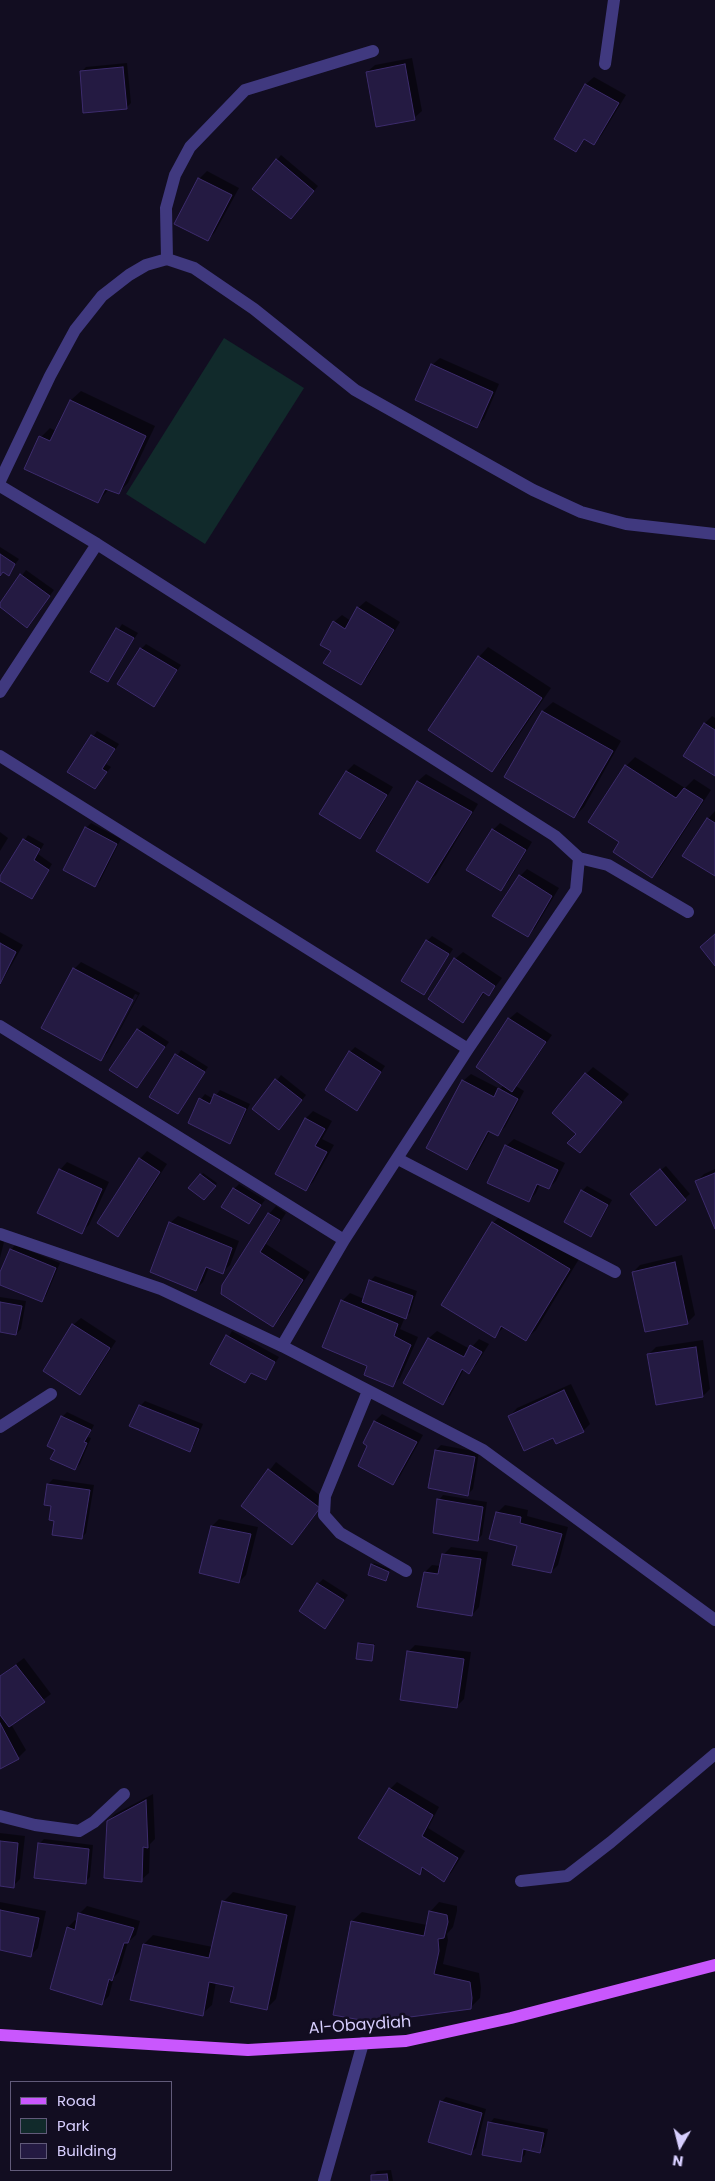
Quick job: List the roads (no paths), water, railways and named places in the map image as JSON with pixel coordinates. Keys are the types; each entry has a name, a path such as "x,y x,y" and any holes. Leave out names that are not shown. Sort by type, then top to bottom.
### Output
{"main road":[{"name":"Al-Obaydiah","path":"0,2035 248,2050 406,2041 511,2018 715,1965"}],"street":[{"path":"605,64 614,0"},
{"path":"167,259 166,208 175,175 190,147 245,90 373,51"},
{"path":"0,481 50,376 75,330 102,296 129,275 146,265 167,259 194,268 254,309 355,390 533,490 580,512 626,524 715,534"},
{"path":"0,486 97,544 555,836 579,858 608,865 688,912"},
{"path":"0,692 97,544"},
{"path":"0,756 468,1049"},
{"path":"282,1346 344,1240 468,1049 576,890 579,858"},
{"path":"0,1026 344,1240"},
{"path":"398,1159 615,1272"},
{"path":"0,1234 162,1289 282,1346 483,1450 715,1620"},
{"path":"368,1391 325,1496 324,1515 340,1533 406,1571"},
{"path":"0,1426 52,1394"},
{"path":"521,1880 566,1876 611,1842 715,1754"},
{"path":"0,1816 35,1825 79,1831 94,1822 124,1794"},
{"path":"324,2181 363,2043"}]}
